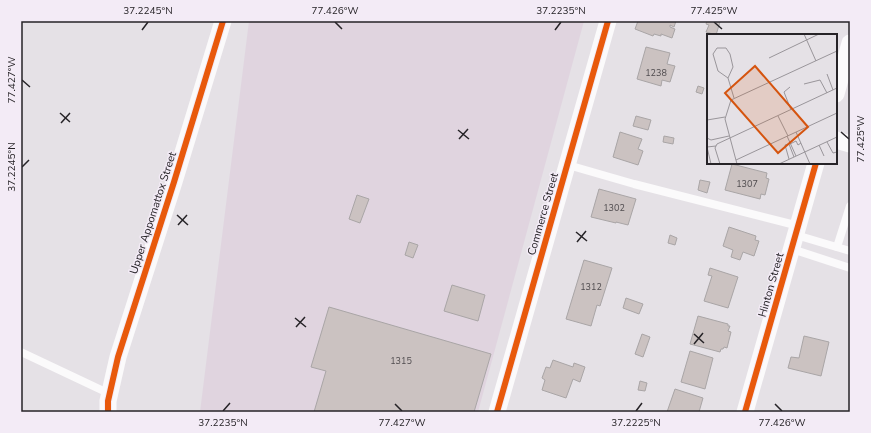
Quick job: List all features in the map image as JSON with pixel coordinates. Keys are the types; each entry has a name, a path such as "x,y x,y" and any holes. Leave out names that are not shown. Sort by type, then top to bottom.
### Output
{"street":[{"name":"Upper Appomattox Street","path":"108,412 110,394 118,357 174,182 222,21"},
{"name":"Commerce Street","path":"497,412 608,21"},
{"path":"837,90 850,43"},
{"path":"837,140 850,144"},
{"name":"Hinton Street","path":"745,412 816,164"}],"lane":[{"path":"568,165 634,184 795,237 850,251"},
{"path":"837,247 850,206"},
{"path":"795,237 850,268"},
{"path":"21,352 110,394"}],"shaded area":[{"path":"249,21 584,21 478,412 200,412"}],"building":[{"path":"638,21 676,21 674,27 670,25 670,27 675,29 672,38 661,34 661,36 654,34 653,36 635,29"},
{"path":"707,21 720,22 716,34 706,32 709,25 706,24"},
{"path":"646,47 670,53 667,64 675,66 670,82 662,80 661,86 637,79"},
{"path":"698,86 704,88 702,94 696,92"},
{"path":"636,116 651,120 648,130 633,126"},
{"path":"620,132 642,139 638,149 643,151 638,165 613,157"},
{"path":"664,136 674,138 673,144 663,142"},
{"path":"732,164 767,173 766,178 769,179 765,195 761,194 760,199 725,190"},
{"path":"700,180 710,182 707,193 698,190"},
{"path":"599,189 636,199 628,225 591,217"},
{"path":"357,195 369,199 360,223 349,219"},
{"path":"729,227 756,236 755,240 759,241 754,256 743,252 740,260 731,257 733,250 723,246"},
{"path":"670,235 677,238 675,245 668,243"},
{"path":"409,242 418,245 413,258 405,255"},
{"path":"584,260 612,268 600,306 597,305 591,326 566,319"},
{"path":"710,268 738,277 728,308 704,301 712,276 708,275"},
{"path":"452,285 485,295 478,321 444,311"},
{"path":"626,298 643,304 639,314 623,308"},
{"path":"329,307 491,354 474,412 314,412 326,371 311,367"},
{"path":"698,316 728,324 728,326 730,326 728,331 731,332 727,348 724,347 720,352 690,344"},
{"path":"642,334 650,337 643,357 635,354"},
{"path":"804,336 829,342 821,376 788,368 791,357 799,358"},
{"path":"690,351 713,358 705,389 681,382"},
{"path":"553,360 573,367 574,363 585,367 580,382 573,379 566,398 542,390 545,380 542,378 546,367 550,368"},
{"path":"640,381 647,383 645,391 638,390"},
{"path":"675,389 703,398 699,412 667,412"}],"cycle path":[{"path":"108,412 108,401 118,357 174,182 223,21"},
{"path":"497,412 608,21"},
{"path":"745,412 816,164"}]}
